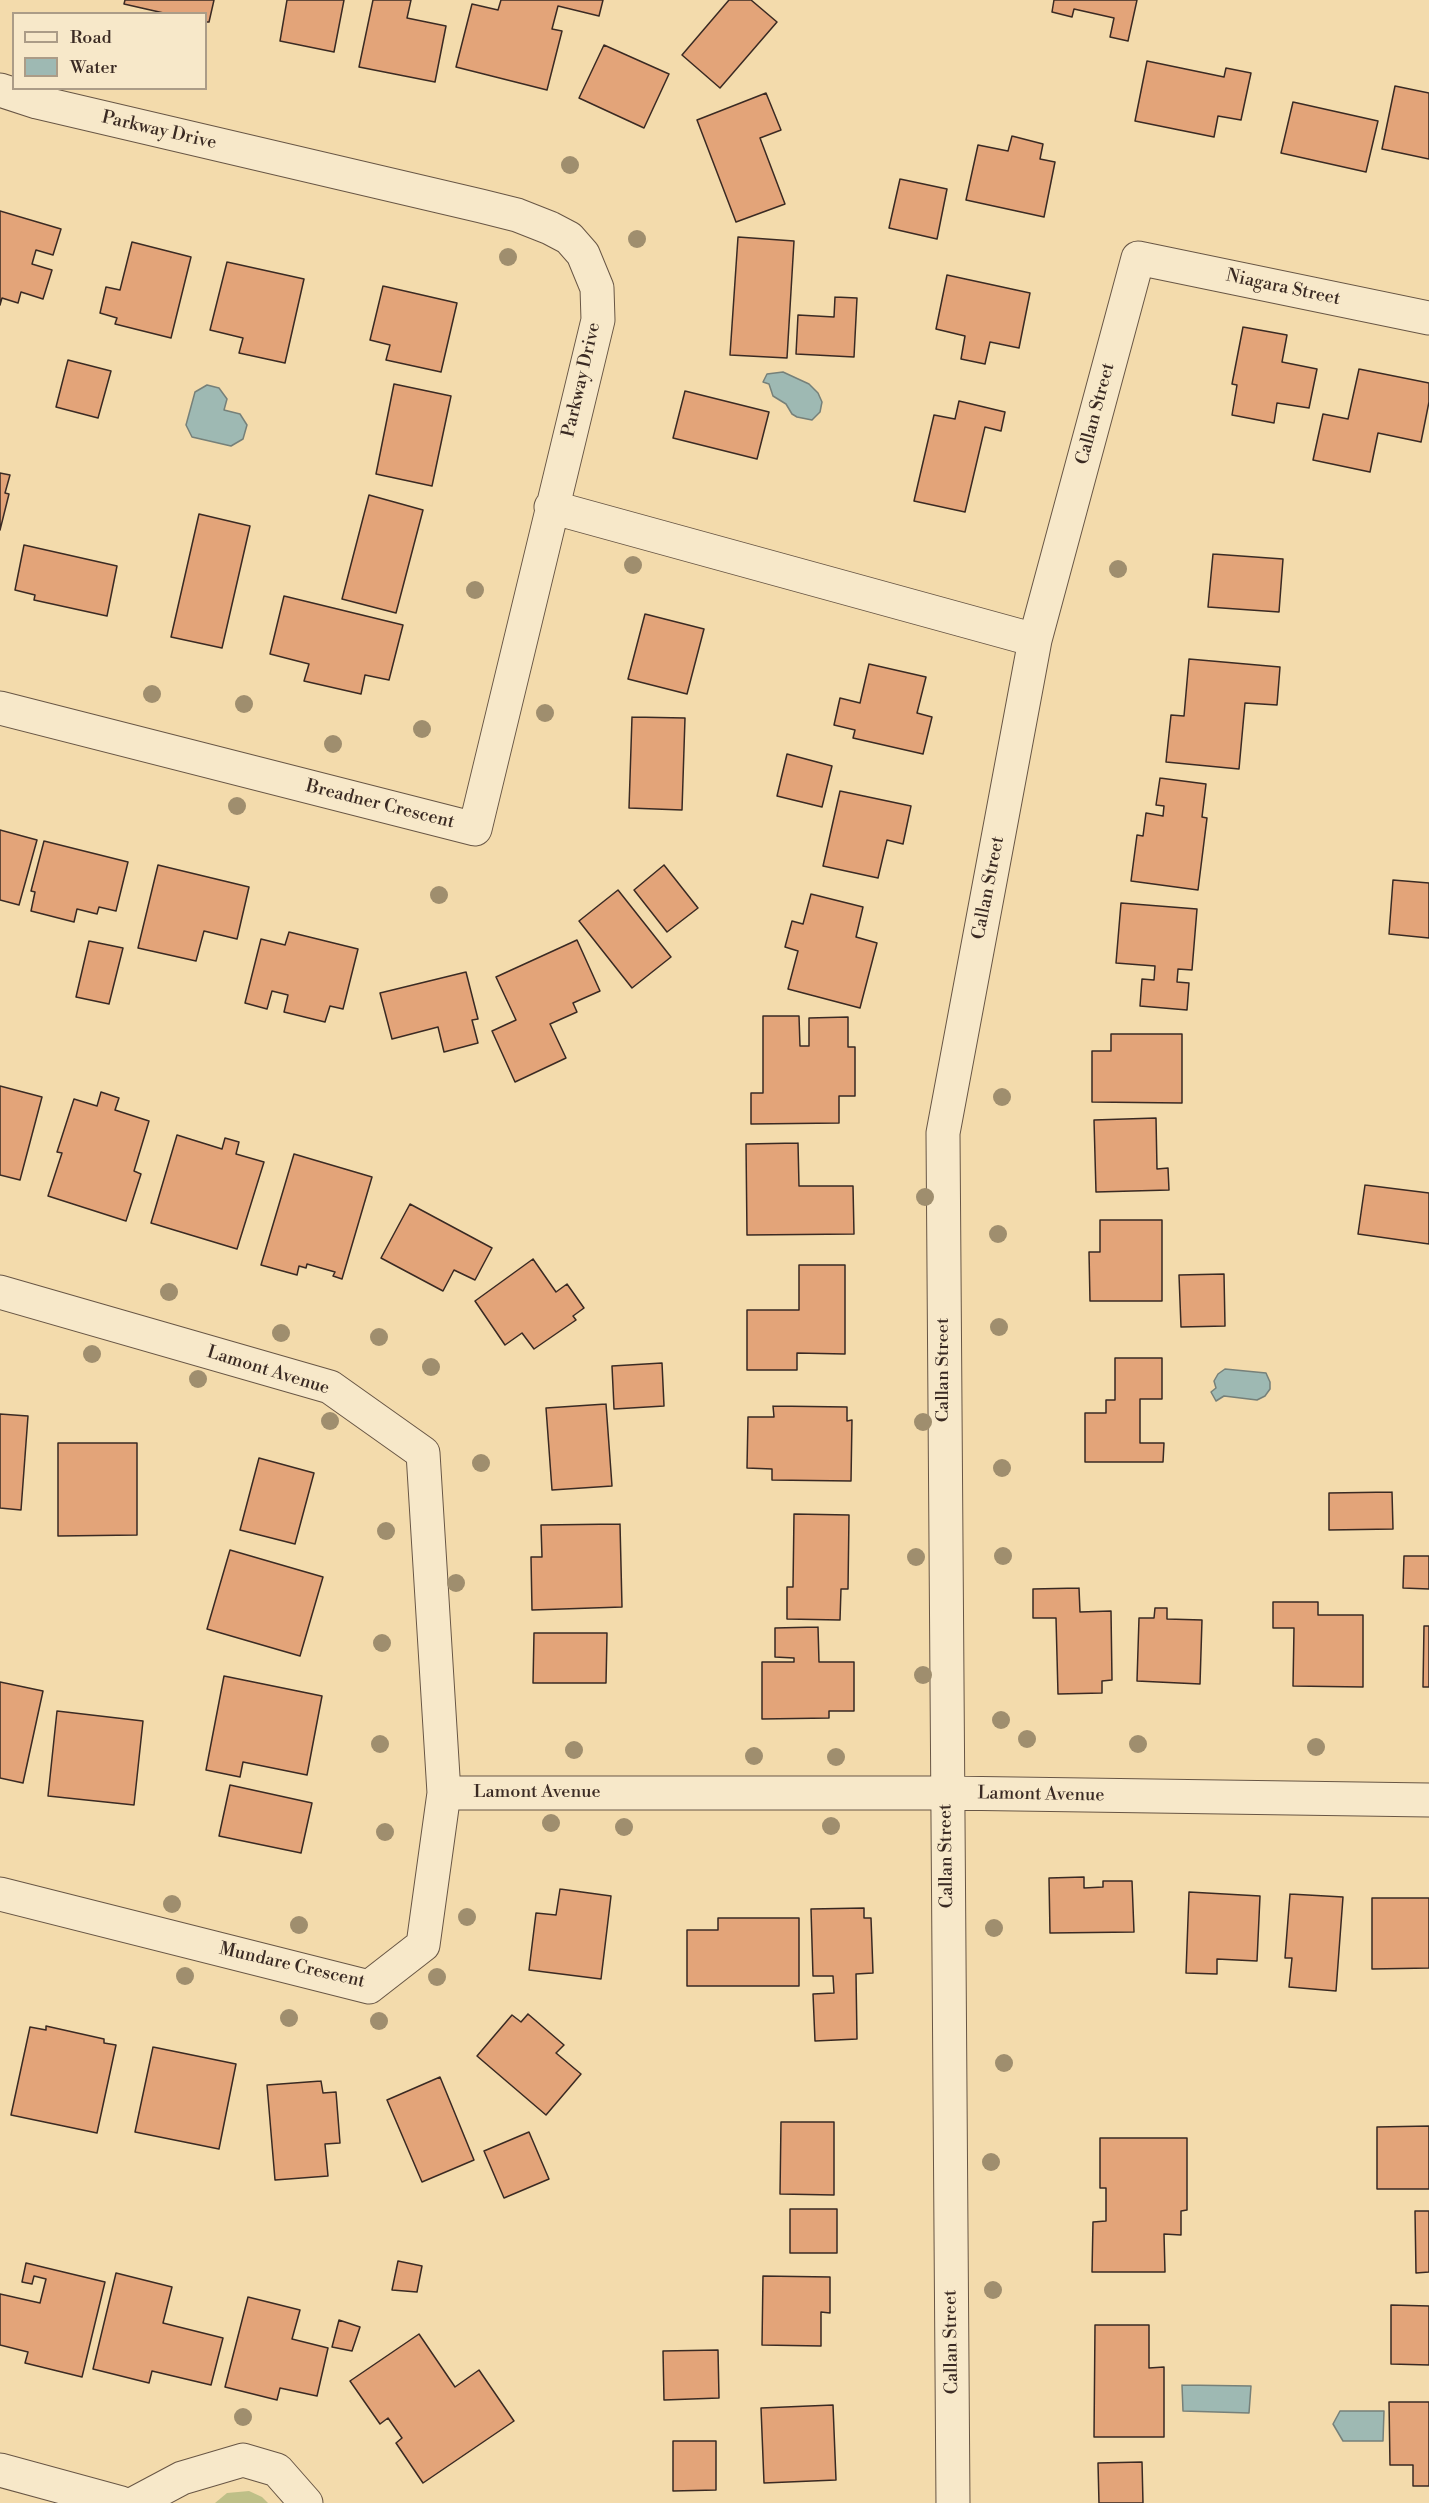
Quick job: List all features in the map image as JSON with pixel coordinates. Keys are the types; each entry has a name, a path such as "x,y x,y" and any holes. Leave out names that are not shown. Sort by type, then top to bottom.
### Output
{"street":[{"name":"Parkway Drive","path":"0,90 49,105 508,213 550,228 569,238 583,254 597,288 598,320 551,507"},
{"name":"Niagara Street","path":"1138,258 1429,318"},
{"name":"Callan Street","path":"953,2503 943,1133 1035,640 1138,258"},
{"path":"551,507 1035,640"},
{"name":"Breadner Crescent","path":"0,708 475,829 551,507"},
{"name":"Lamont Avenue","path":"0,1292 330,1387 423,1453 444,1794 947,1793 1429,1800"},
{"name":"Mundare Crescent","path":"0,1894 369,1987 423,1945 444,1794"},
{"path":"135,2503 182,2478 243,2460 277,2470 306,2503"},
{"path":"0,2470 121,2503"}],"green space":[{"path":"249,2491 262,2497 268,2503 215,2503 227,2493"}],"water":[{"path":"783,372 809,384 818,393 822,402 820,412 812,420 792,414 786,404 773,396 769,384 763,382 767,374"},
{"path":"207,385 219,388 227,399 224,410 240,414 247,425 243,439 231,446 192,437 186,425 195,392"},
{"path":"1225,1369 1266,1373 1270,1389 1265,1396 1257,1400 1224,1396 1216,1401 1211,1392 1216,1388 1214,1381"},
{"path":"1182,2385 1251,2386 1249,2413 1183,2411"},
{"path":"1340,2411 1384,2411 1383,2441 1343,2441 1333,2424"}],"building":[{"path":"125,0 214,0 209,22 207,22 207,12 159,12 124,4"},
{"path":"287,0 344,0 334,52 280,41"},
{"path":"373,0 411,0 407,18 446,26 435,82 359,67"},
{"path":"501,0 603,0 599,16 558,6 552,29 562,31 547,90 456,67 472,4 498,10"},
{"path":"729,0 751,0 777,22 720,88 682,55"},
{"path":"1054,0 1137,0 1128,41 1110,37 1114,18 1074,9 1072,17 1052,12"},
{"path":"604,45 669,74 644,128 579,98"},
{"path":"1147,61 1224,77 1226,68 1251,73 1241,120 1218,116 1214,137 1135,121"},
{"path":"1395,86 1429,93 1429,159 1382,149"},
{"path":"766,93 781,130 760,138 785,204 736,222 697,120"},
{"path":"1293,102 1378,121 1366,172 1281,153"},
{"path":"1012,136 1043,144 1040,159 1055,162 1044,217 966,200 978,145 1008,151"},
{"path":"900,179 947,189 937,239 889,228"},
{"path":"0,211 61,229 53,255 36,250 32,264 52,270 43,299 21,292 18,303 2,298 0,305"},
{"path":"738,237 794,241 787,358 730,355"},
{"path":"132,242 191,257 171,338 115,324 117,318 100,313 106,287 120,290"},
{"path":"227,262 304,279 285,363 239,353 243,338 210,330"},
{"path":"947,275 1030,293 1019,348 990,342 985,364 961,359 965,336 936,329"},
{"path":"383,286 457,303 441,372 386,360 390,345 370,340"},
{"path":"835,297 857,298 854,357 796,354 798,315 834,317"},
{"path":"1243,327 1287,335 1282,362 1317,369 1309,408 1277,403 1274,423 1232,415 1237,385 1232,384"},
{"path":"68,360 111,371 98,418 56,407"},
{"path":"1359,369 1429,383 1429,402 1421,442 1378,433 1370,472 1313,460 1323,414 1348,419"},
{"path":"394,384 451,396 432,486 376,474"},
{"path":"685,391 769,412 757,459 673,438"},
{"path":"959,401 1005,412 1001,431 985,427 965,512 914,501 934,415 955,419"},
{"path":"0,473 10,475 5,493 9,494 0,530"},
{"path":"369,495 423,510 396,613 342,599"},
{"path":"199,514 250,526 222,648 171,637"},
{"path":"24,545 117,566 107,616 34,600 35,595 15,590"},
{"path":"1213,554 1283,559 1279,612 1208,607"},
{"path":"284,596 403,625 389,680 365,675 361,694 304,681 309,664 270,654"},
{"path":"645,614 704,629 687,694 628,679"},
{"path":"1189,659 1280,667 1277,705 1245,703 1239,769 1166,762 1171,715 1184,716"},
{"path":"869,664 926,677 917,713 932,717 923,754 853,738 855,730 834,725 840,698 860,703"},
{"path":"632,717 685,718 682,810 629,808"},
{"path":"787,754 832,766 822,807 777,796"},
{"path":"1160,778 1206,784 1202,817 1207,818 1198,890 1131,881 1137,835 1143,836 1146,813 1163,816 1164,806 1156,805"},
{"path":"840,791 911,806 903,844 887,840 878,878 823,866"},
{"path":"0,830 37,840 19,905 0,900"},
{"path":"44,841 128,862 116,911 99,907 97,914 77,909 74,922 31,911 35,892 31,891"},
{"path":"158,865 249,887 237,939 204,931 196,961 138,948"},
{"path":"664,865 698,908 667,932 634,890"},
{"path":"1393,880 1429,883 1429,938 1389,934"},
{"path":"618,890 671,957 632,988 579,921"},
{"path":"811,894 863,907 856,937 877,943 860,1008 788,989 798,951 785,947 792,921 803,924"},
{"path":"1121,903 1197,909 1192,970 1178,969 1177,982 1189,983 1187,1010 1140,1006 1142,979 1154,980 1155,966 1116,963"},
{"path":"289,932 358,949 343,1009 330,1006 325,1022 284,1012 288,995 272,991 267,1009 245,1003 261,939 285,945"},
{"path":"577,940 600,991 573,1003 577,1012 550,1024 566,1058 515,1082 492,1031 516,1020 496,977"},
{"path":"89,941 123,948 109,1004 76,997"},
{"path":"466,972 478,1019 472,1020 478,1043 444,1052 438,1027 392,1039 380,993"},
{"path":"763,1016 799,1016 800,1046 809,1046 809,1018 848,1017 848,1047 855,1047 855,1096 839,1096 839,1123 751,1124 751,1093 763,1093"},
{"path":"1111,1034 1182,1034 1182,1103 1092,1102 1092,1051 1111,1051"},
{"path":"0,1086 42,1097 20,1180 0,1175"},
{"path":"101,1092 119,1098 115,1110 149,1121 134,1171 141,1174 126,1221 48,1196 62,1153 57,1152 74,1099 97,1106"},
{"path":"1156,1118 1157,1169 1168,1168 1169,1190 1096,1192 1094,1120"},
{"path":"177,1135 222,1149 225,1138 239,1142 236,1154 264,1162 237,1249 151,1223"},
{"path":"798,1143 799,1186 853,1186 854,1234 747,1235 746,1144"},
{"path":"294,1154 372,1177 342,1279 333,1276 335,1272 307,1264 306,1268 299,1266 297,1275 261,1265"},
{"path":"1365,1185 1429,1193 1429,1244 1358,1234"},
{"path":"410,1204 492,1248 475,1280 454,1270 443,1291 381,1258"},
{"path":"1100,1220 1162,1220 1162,1301 1090,1301 1089,1252 1100,1252"},
{"path":"533,1259 556,1292 567,1284 584,1308 573,1316 576,1320 534,1349 522,1333 505,1345 475,1301"},
{"path":"799,1265 845,1265 845,1354 797,1353 797,1370 747,1370 747,1310 799,1310"},
{"path":"1224,1274 1225,1326 1181,1327 1179,1275"},
{"path":"1115,1358 1162,1358 1162,1399 1140,1399 1140,1443 1164,1443 1163,1462 1085,1462 1085,1413 1106,1413 1106,1400 1115,1400"},
{"path":"662,1363 664,1406 614,1409 612,1366"},
{"path":"606,1404 612,1486 552,1490 546,1408"},
{"path":"773,1406 847,1407 847,1421 852,1420 851,1481 772,1480 772,1469 747,1468 748,1417 774,1417"},
{"path":"0,1414 28,1416 21,1510 0,1508"},
{"path":"58,1443 137,1443 137,1535 58,1536"},
{"path":"259,1458 314,1473 295,1544 240,1530"},
{"path":"1392,1492 1393,1529 1329,1530 1329,1493"},
{"path":"794,1514 849,1515 848,1589 841,1589 840,1620 787,1619 787,1587 793,1587"},
{"path":"620,1524 622,1607 532,1610 531,1557 542,1557 541,1525"},
{"path":"230,1550 323,1577 300,1656 207,1629"},
{"path":"1404,1556 1429,1556 1429,1589 1403,1588"},
{"path":"1079,1588 1080,1612 1111,1611 1112,1680 1102,1681 1102,1693 1058,1694 1056,1618 1033,1618 1033,1589"},
{"path":"1273,1602 1318,1602 1318,1615 1363,1615 1363,1687 1293,1686 1294,1628 1273,1628"},
{"path":"1155,1608 1167,1608 1167,1619 1202,1620 1200,1684 1137,1681 1139,1618 1154,1618"},
{"path":"1424,1626 1429,1626 1429,1687 1423,1687"},
{"path":"818,1627 819,1662 854,1662 854,1711 829,1711 829,1718 762,1719 762,1662 794,1662 794,1658 775,1657 775,1628"},
{"path":"534,1633 607,1633 606,1683 533,1683"},
{"path":"224,1676 322,1696 307,1775 243,1762 240,1777 206,1770"},
{"path":"0,1682 43,1691 23,1783 0,1778"},
{"path":"57,1711 143,1721 134,1805 48,1796"},
{"path":"230,1785 312,1803 301,1853 219,1836"},
{"path":"1084,1877 1084,1888 1103,1887 1103,1881 1132,1881 1134,1932 1050,1933 1049,1878"},
{"path":"560,1889 611,1896 601,1979 529,1970 536,1913 556,1915"},
{"path":"1189,1892 1260,1896 1257,1961 1217,1959 1217,1974 1186,1973"},
{"path":"1290,1894 1343,1897 1336,1991 1289,1987 1292,1958 1285,1958"},
{"path":"1372,1898 1429,1898 1429,1968 1372,1969"},
{"path":"864,1908 864,1918 871,1918 873,1973 856,1974 857,2039 815,2041 813,1994 834,1993 833,1976 813,1976 811,1909"},
{"path":"718,1918 799,1918 799,1986 687,1986 687,1930 718,1930"},
{"path":"528,2014 564,2045 556,2053 581,2074 546,2115 477,2056 512,2015 521,2022"},
{"path":"46,2026 104,2039 104,2043 116,2045 97,2133 11,2115 30,2027 46,2030"},
{"path":"153,2047 236,2064 219,2149 135,2132"},
{"path":"440,2077 474,2160 422,2182 387,2100"},
{"path":"321,2081 323,2093 336,2092 340,2143 325,2144 328,2176 275,2180 267,2085"},
{"path":"781,2122 834,2122 834,2195 780,2194"},
{"path":"1429,2126 1429,2189 1377,2189 1377,2127"},
{"path":"529,2132 549,2179 504,2198 484,2151"},
{"path":"1100,2138 1187,2138 1187,2210 1181,2211 1181,2235 1164,2234 1165,2272 1092,2272 1093,2222 1106,2221 1106,2188 1100,2188"},
{"path":"790,2209 837,2209 837,2253 790,2253"},
{"path":"1415,2211 1429,2211 1429,2272 1416,2273"},
{"path":"398,2261 422,2266 417,2292 392,2290"},
{"path":"26,2263 105,2282 82,2377 25,2363 28,2352 0,2345 0,2294 40,2303 46,2279 34,2276 32,2284 22,2282"},
{"path":"116,2273 172,2287 163,2323 223,2338 211,2385 152,2371 149,2383 93,2369"},
{"path":"763,2276 830,2277 830,2313 821,2312 821,2346 762,2345"},
{"path":"248,2297 300,2310 292,2339 328,2348 317,2396 280,2388 277,2400 225,2387"},
{"path":"1391,2305 1429,2306 1429,2365 1391,2364"},
{"path":"339,2320 360,2327 352,2351 332,2347"},
{"path":"1095,2325 1149,2325 1149,2368 1164,2367 1164,2437 1094,2437"},
{"path":"419,2334 455,2387 479,2370 514,2421 423,2483 396,2443 402,2438 388,2418 380,2424 350,2381"},
{"path":"718,2350 719,2398 664,2400 663,2351"},
{"path":"1389,2402 1429,2402 1429,2486 1413,2486 1413,2465 1390,2465"},
{"path":"833,2405 836,2480 764,2483 761,2408"},
{"path":"673,2441 716,2441 716,2490 673,2491"},
{"path":"1142,2462 1143,2503 1099,2503 1098,2463"}]}
